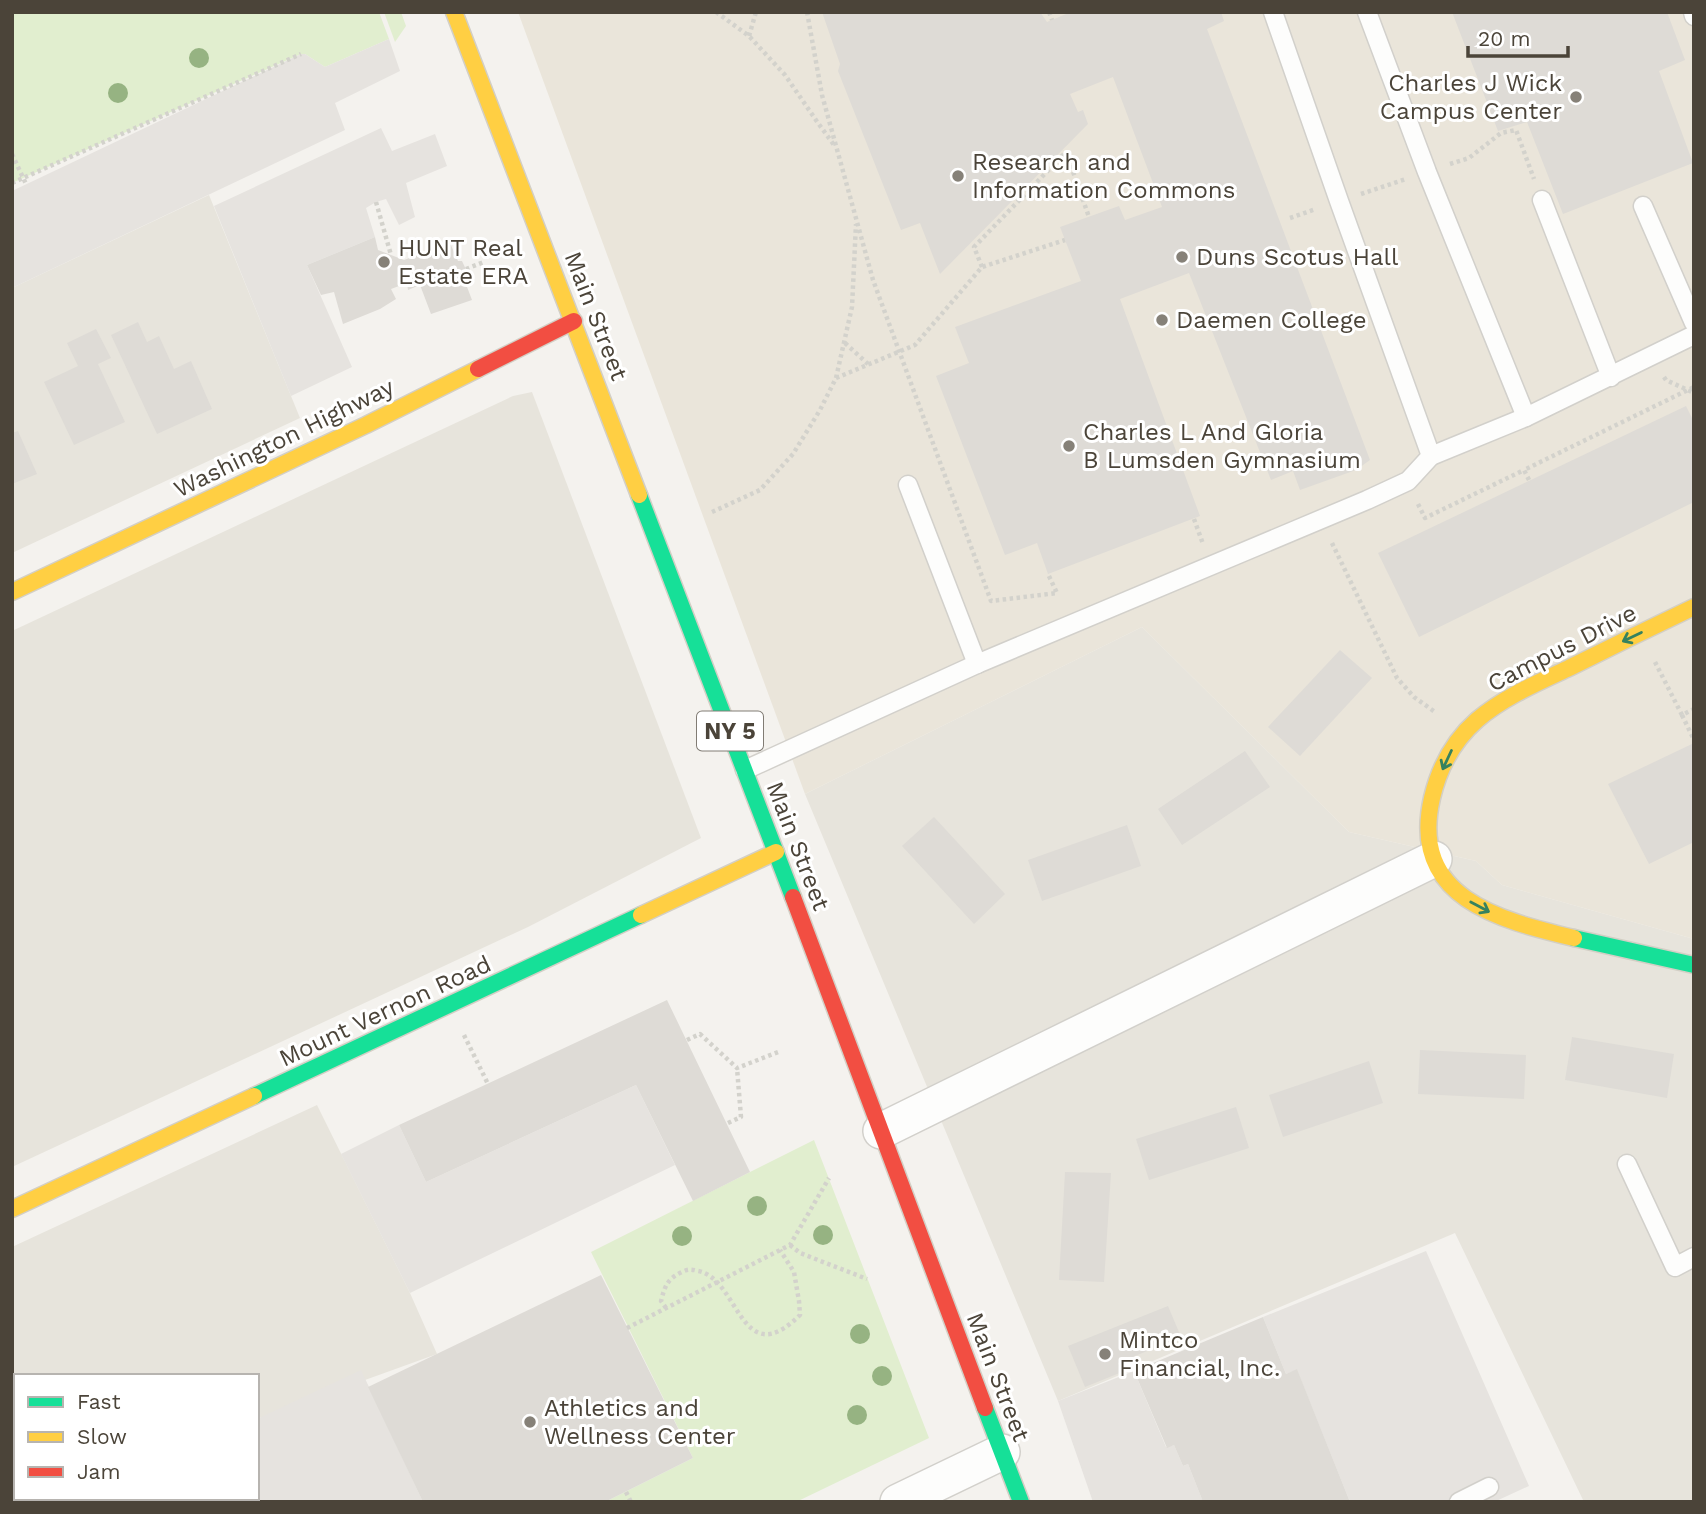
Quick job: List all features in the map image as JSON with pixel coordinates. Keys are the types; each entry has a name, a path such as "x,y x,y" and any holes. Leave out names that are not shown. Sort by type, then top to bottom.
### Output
{"street":[{"name":"Main Street","path":"454,12 745,770 1021,1502"},
{"name":"Washington Highway","path":"12,592 366,425 573,321"},
{"name":"Campus Drive","path":"1434,859 1427,827 1430,801 1448,754 1464,731 1497,705 1530,686 1694,607"},
{"name":"Mount Vernon Road","path":"12,1209 776,852"},
{"path":"881,1131 1434,859 1446,880 1461,897 1498,916 1558,934 1694,965"},
{"path":"898,1502 1002,1452"}],"lane":[{"path":"1273,12 1431,456"},
{"path":"1367,12 1427,172 1527,417"},
{"path":"1542,200 1611,377"},
{"path":"1643,206 1694,323"},
{"path":"745,770 977,664 1408,481 1431,456 1527,417 1694,334"},
{"path":"908,485 977,664"},
{"path":"1627,1164 1675,1267 1694,1257"},
{"path":"1459,1502 1489,1487"}],"path":[{"path":"716,12 749,36 785,75 837,148"},
{"path":"749,36 756,12"},
{"path":"807,12 822,95 873,281 991,601 1057,593 1048,574"},
{"path":"1049,12 1052,20"},
{"path":"12,183 301,54"},
{"path":"1290,218 1469,158 1501,133 1516,130 1542,200"},
{"path":"982,267 974,247 1066,152 1089,217"},
{"path":"12,154 26,184"},
{"path":"376,202 391,255"},
{"path":"712,512 760,490 793,454 836,378 852,307 856,220"},
{"path":"836,378 915,345 982,267 1065,240"},
{"path":"466,269 484,262"},
{"path":"845,344 868,364"},
{"path":"1408,481 1425,518 1694,387"},
{"path":"1524,470 1529,480"},
{"path":"1321,520 1397,678 1414,698 1436,712"},
{"path":"1655,661 1694,740"},
{"path":"1682,715 1694,709"},
{"path":"450,1005 488,1084"},
{"path":"687,1040 700,1034 737,1068 741,1117 728,1123"},
{"path":"737,1068 781,1051"},
{"path":"628,1328 790,1245 829,1178"},
{"path":"790,1245 800,1253 867,1279"},
{"path":"666,1308 661,1301 665,1285 675,1275 689,1269 706,1272 718,1282 748,1328 765,1334 785,1329 800,1315 794,1272 780,1250"},
{"path":"626,1492 631,1502"}],"shaded area":[{"name":"Daemen College","path":"518,12 1694,12 1694,939 1502,885 1476,861 1349,832 1142,627 805,794"},
{"path":"389,39 400,71 335,103 345,130 12,288 12,191 301,54 325,67"},
{"path":"381,128 392,151 435,134 447,166 406,183 415,217 399,225 386,199 376,202 366,208 375,237 307,265 352,367 291,396 214,206"},
{"path":"209,195 300,418 12,553 12,288"},
{"path":"532,392 701,838 528,927 12,1167 12,631 513,396"},
{"path":"1142,627 1349,832 1476,861 1502,885 1694,939 1694,1502 1584,1502 1455,1233 1058,1401 805,794"},
{"path":"636,1085 675,1165 410,1293 341,1154 399,1125 426,1182"},
{"path":"317,1105 410,1293 437,1354 259,1418 259,1374 14,1374 14,1500 242,1502 12,1502 12,1247"},
{"path":"1426,1251 1529,1486 1494,1502 1350,1502 1297,1370 1286,1374 1263,1317"},
{"path":"361,1370 423,1502 242,1502 241,1500 259,1500 259,1418"},
{"path":"1134,1371 1166,1447 1174,1445 1183,1466 1188,1464 1203,1502 1093,1502 1058,1401"}],"green space":[{"path":"12,12 379,12 389,39 325,67 301,54 12,183"},
{"path":"384,12 401,12 406,26 395,42"},
{"path":"814,1140 929,1438 796,1502 605,1502 693,1458 591,1252"}],"building":[{"path":"822,12 1040,12 1047,22 1071,12 1221,12 1224,21 1207,29 1370,460 1356,470 1300,490 1293,471 1271,480 1189,273 1120,299 1200,516 1048,574 1037,543 1005,555 936,376 969,363 955,327 1081,281 1060,227 1119,206 1125,220 1162,207 1113,77 1070,94 1078,112 1083,110 1088,124 940,274 920,223 901,230 838,71 840,64"},
{"name":"Charles J Wick Campus Center","path":"1452,12 1667,12 1685,60 1659,71 1693,163 1563,214 1527,122 1498,131"},
{"path":"375,237 378,250 404,260 450,243 469,276 464,279 472,300 431,314 420,285 408,290 407,283 391,289 396,299 380,309 343,324 334,292 321,295 307,265"},
{"path":"138,322 147,342 159,336 174,369 191,361 212,409 157,434 111,335"},
{"path":"96,329 111,358 98,364 125,422 74,445 44,382 78,366 67,343"},
{"path":"1686,406 1694,422 1694,502 1419,637 1378,553"},
{"path":"18,431 37,474 12,484 12,433"},
{"path":"1340,650 1372,678 1300,756 1268,727"},
{"path":"1694,743 1694,842 1649,864 1608,784"},
{"path":"1245,751 1270,787 1182,845 1158,809"},
{"path":"934,817 1005,894 974,924 902,846"},
{"path":"1127,825 1141,866 1042,901 1028,860"},
{"path":"667,1000 750,1172 693,1201 636,1085 426,1182 399,1125"},
{"path":"1572,1037 1674,1054 1667,1098 1565,1080"},
{"path":"1420,1050 1526,1055 1524,1099 1418,1094"},
{"path":"1369,1061 1383,1103 1283,1137 1269,1095"},
{"path":"1236,1107 1249,1148 1149,1180 1136,1139"},
{"path":"1065,1172 1111,1173 1104,1282 1059,1280"},
{"name":"Athletics and Wellness Center","path":"601,1275 693,1458 605,1502 423,1502 368,1387"},
{"name":"Mintco Financial, Inc.","path":"1168,1306 1181,1337 1118,1363 1122,1372 1085,1387 1068,1346"},
{"path":"1263,1317 1286,1374 1297,1369 1350,1502 1203,1502 1188,1464 1183,1466 1174,1445 1167,1448 1134,1371"}],"traffic: fast":[{"path":"639,495 793,897"},
{"path":"254,1096 641,915"},
{"path":"1574,938 1694,965"},
{"path":"985,1408 1021,1502"}],"traffic: slow":[{"path":"454,12 639,495"},
{"path":"12,592 366,425 478,369"},
{"path":"1574,938 1517,923 1490,912 1466,899 1447,881 1434,860 1428,832 1432,798 1439,776 1461,737 1498,704 1694,607"},
{"path":"641,915 776,852"},
{"path":"12,1209 254,1096"}],"traffic: jam":[{"path":"478,369 574,321"},
{"path":"793,897 985,1408"}],"place":[{"name":"Charles J Wick Campus Center","path":"1576,97"},
{"name":"Research and Information Commons","path":"958,176"},
{"name":"Duns Scotus Hall","path":"1182,257"},
{"name":"HUNT Real Estate ERA","path":"384,262"},
{"name":"Daemen College","path":"1162,320"},
{"name":"Charles L And Gloria B Lumsden Gymnasium","path":"1069,446"},
{"name":"Mintco Financial, Inc.","path":"1105,1354"},
{"name":"Athletics and Wellness Center","path":"530,1422"}]}
